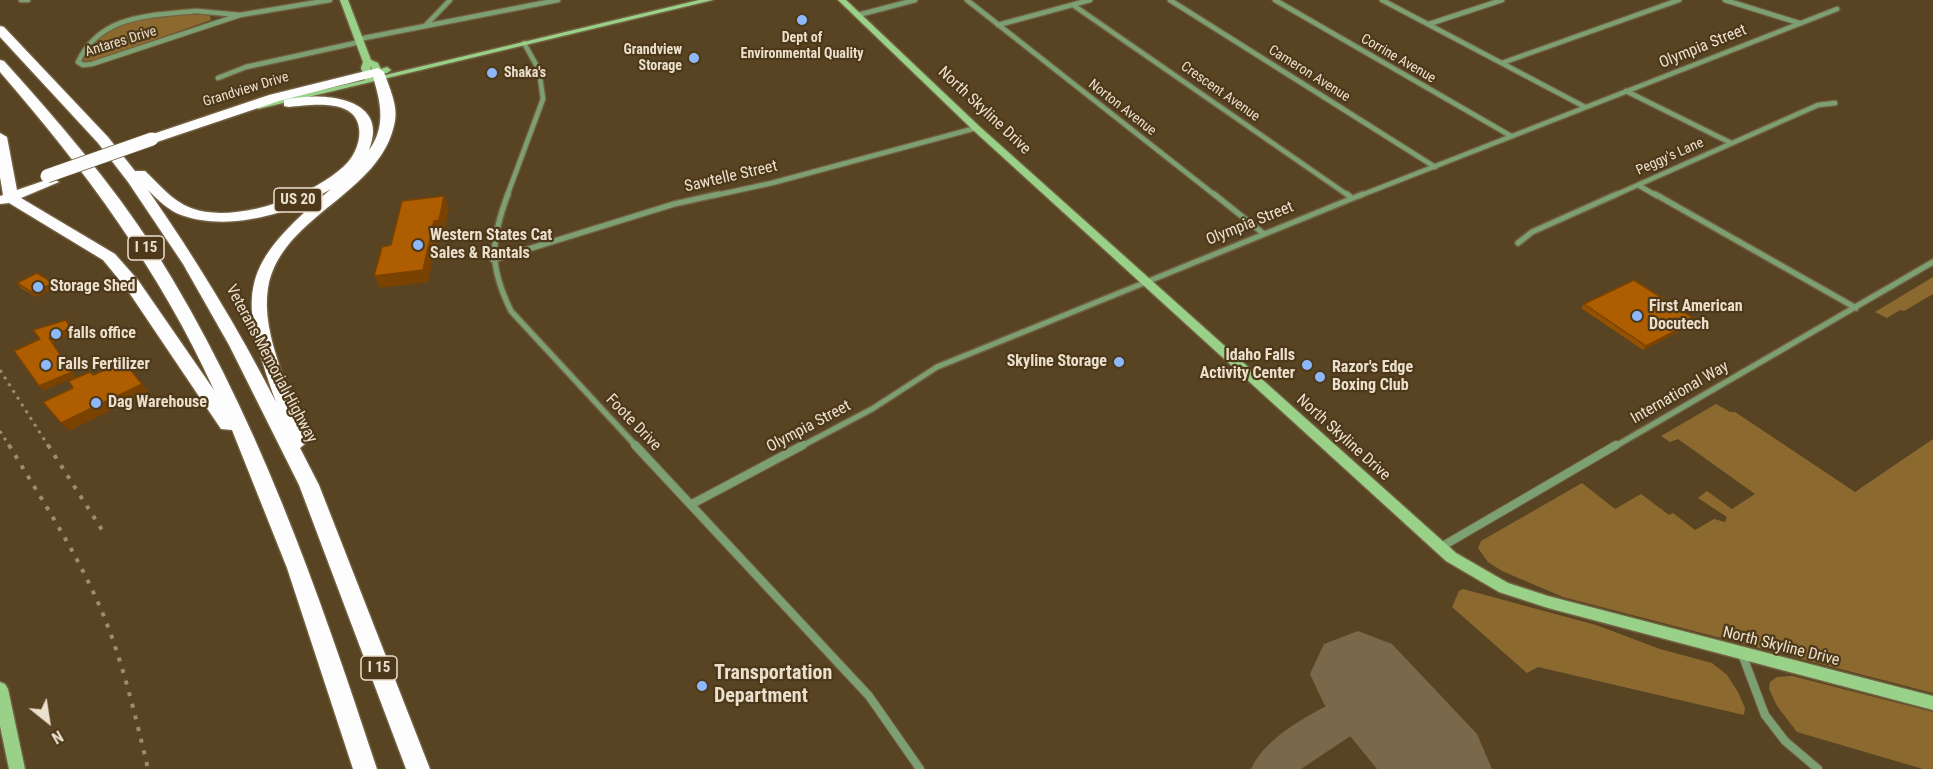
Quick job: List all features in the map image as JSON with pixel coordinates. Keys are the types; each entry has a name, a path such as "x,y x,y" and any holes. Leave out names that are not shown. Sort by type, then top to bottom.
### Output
{"highway":[{"name":"Veterans Memorial Highway","path":"0,30 103,140 134,180 191,264 249,365 309,485 418,769"},
{"name":"I 15","path":"0,64 81,156 147,250 213,370 282,524 365,769"},
{"name":"Grandview Drive","path":"3,191 49,179 274,98 372,74"},
{"path":"354,164 369,146 378,117 372,74"},
{"path":"309,485 296,432 267,345 261,311 261,287 268,266 284,241 301,221 354,176 374,153 384,136 388,109 372,74"},
{"name":"US 20","path":"103,140 170,204 194,214 231,216 266,210 300,199 332,183 354,164 363,147 367,127 359,112 351,106 332,101 311,100 261,107"},
{"name":"Grandview Drive","path":"154,141 261,107"},
{"path":"0,137 3,191 26,209 78,236 109,257 132,284 252,457"}],"main road":[{"path":"344,0 372,74"},
{"name":"Grandview Drive","path":"261,107 372,74 524,43 709,0"},
{"name":"North Skyline Drive","path":"842,0 976,128 1440,547 1474,572 1504,588 1742,654 1933,703"},
{"path":"0,688 17,769"}],"street":[{"name":"Antares Drive","path":"240,15 196,11 134,19 115,25 91,38 78,62 83,65 92,64 240,15 330,0"},
{"path":"426,25 450,0"},
{"path":"219,78 246,68 426,25 449,23 558,0"},
{"path":"858,15 915,0"},
{"name":"Norton Avenue","path":"967,0 1264,234"},
{"path":"998,25 1090,0"},
{"name":"Cameron Avenue","path":"1170,0 1434,167"},
{"name":"Corrine Avenue","path":"1275,0 1511,136"},
{"path":"1382,0 1585,108"},
{"path":"1429,24 1502,0"},
{"path":"1502,63 1679,0"},
{"path":"1725,0 1799,23"},
{"name":"Crescent Avenue","path":"1073,5 1352,198"},
{"name":"Olympia Street","path":"692,504 872,409 938,366 1352,198 1837,9"},
{"name":"Foote Drive","path":"524,43 539,70 543,99 498,221 493,260 498,284 511,310 597,406 692,504 869,696 893,727 920,769"},
{"path":"1626,92 1731,143"},
{"name":"Peggy's Lane","path":"1518,243 1532,232 1731,143 1818,105 1835,104"},
{"name":"Sawtelle Street","path":"493,260 674,204 772,183 976,128"},
{"path":"1638,185 1856,308"},
{"name":"International Way","path":"1440,547 1933,262"},
{"path":"1742,654 1765,715 1785,741 1818,769"}],"shaded area":[{"path":"209,14 211,20 97,60 83,61 92,44 102,34 115,27 146,18"},
{"path":"1933,277 1933,294 1887,318 1875,312"},
{"path":"1716,404 1730,412 1735,412 1855,492 1933,439 1933,693 1563,597 1502,571 1488,562 1478,548 1481,541 1582,483 1615,509 1641,494 1669,515 1673,513 1695,530 1714,519 1725,522 1727,517 1698,498 1707,491 1732,509 1755,494 1678,439 1670,442 1661,436"},
{"path":"1463,589 1596,625 1660,649 1712,663 1727,675 1738,692 1745,708 1744,715 1538,667 1527,673 1452,607 1459,591"},
{"path":"1792,676 1933,712 1933,769 1923,769 1797,732 1777,706 1769,689 1770,682 1777,677"}],"building":[{"name":"Western States Cat Sales & Rantals","path":"444,196 439,220 434,221 423,270 374,276 382,247 391,245 402,201"},
{"path":"37,273 53,283 33,293 17,283"},
{"name":"First American Docutech","path":"1634,280 1696,320 1646,346 1584,304"},
{"name":"Falls Fertilizer","path":"66,320 70,328 49,338 72,372 39,386 14,351 40,339 33,330"},
{"name":"Dag Warehouse","path":"124,362 142,384 61,423 43,402 73,388 69,381 90,372 93,375"}],"taxiway":[{"path":"1271,769 1315,735 1354,712 1362,709 1377,710 1398,720"}],"runway":[{"path":"1358,674 1441,769"}],"railway":[{"path":"0,370 49,447"},
{"path":"0,431 10,447"},
{"path":"9,445 73,552 105,619 124,674 148,769"},
{"path":"48,445 104,533"}],"place":[{"name":"Dept of Environmental Quality","path":"802,20"},
{"name":"Grandview Storage","path":"694,58"},
{"name":"Shaka's","path":"492,73"},
{"name":"Western States Cat Sales & Rantals","path":"418,245"},
{"name":"Storage Shed","path":"38,287"},
{"name":"First American Docutech","path":"1637,316"},
{"name":"falls office","path":"56,334"},
{"name":"Skyline Storage","path":"1119,362"},
{"name":"Falls Fertilizer","path":"46,365"},
{"name":"Idaho Falls Activity Center","path":"1307,365"},
{"name":"Razor's Edge Boxing Club","path":"1320,377"},
{"name":"Dag Warehouse","path":"96,403"},
{"name":"Transportation Department","path":"702,686"}]}
